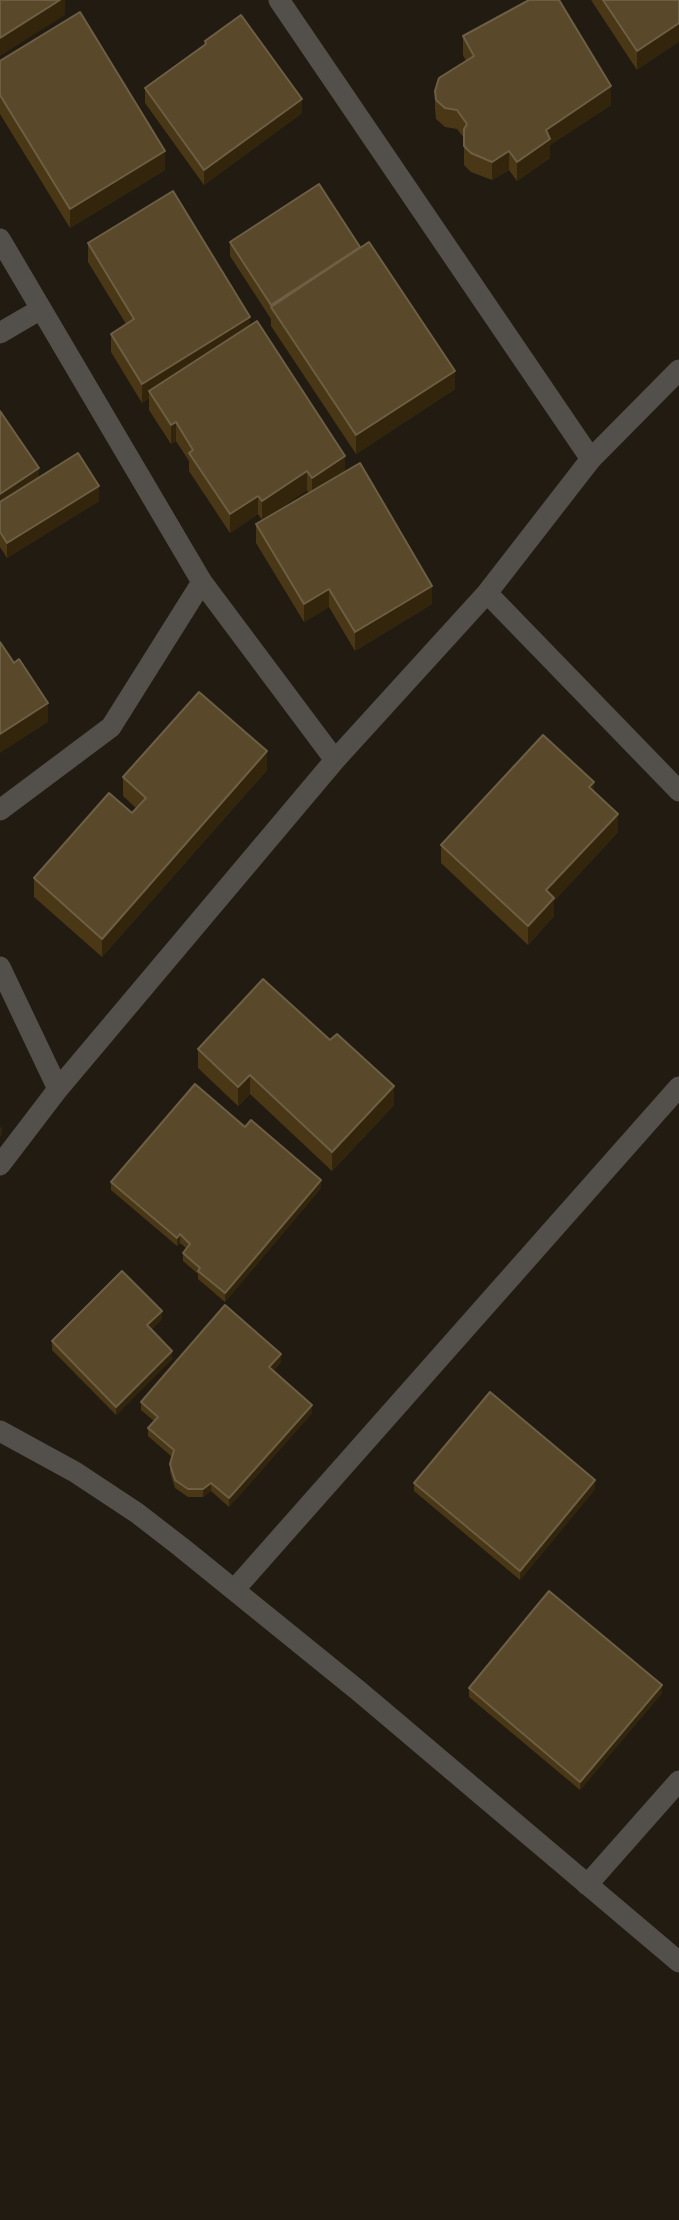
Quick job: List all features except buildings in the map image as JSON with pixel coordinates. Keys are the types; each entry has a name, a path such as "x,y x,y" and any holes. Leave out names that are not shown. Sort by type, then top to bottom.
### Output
{"street":[{"path":"286,2 592,459"},
{"path":"0,239 202,582 335,760"},
{"path":"0,333 41,309"},
{"path":"0,1165 58,1089 335,760 487,593 592,459 679,370"},
{"path":"0,810 111,727 202,582"},
{"path":"487,593 679,791"},
{"path":"0,967 58,1089"},
{"path":"234,1590 679,1087"},
{"path":"0,1430 75,1472 137,1513 234,1590 679,1962"},
{"path":"587,1885 679,1781"}]}
